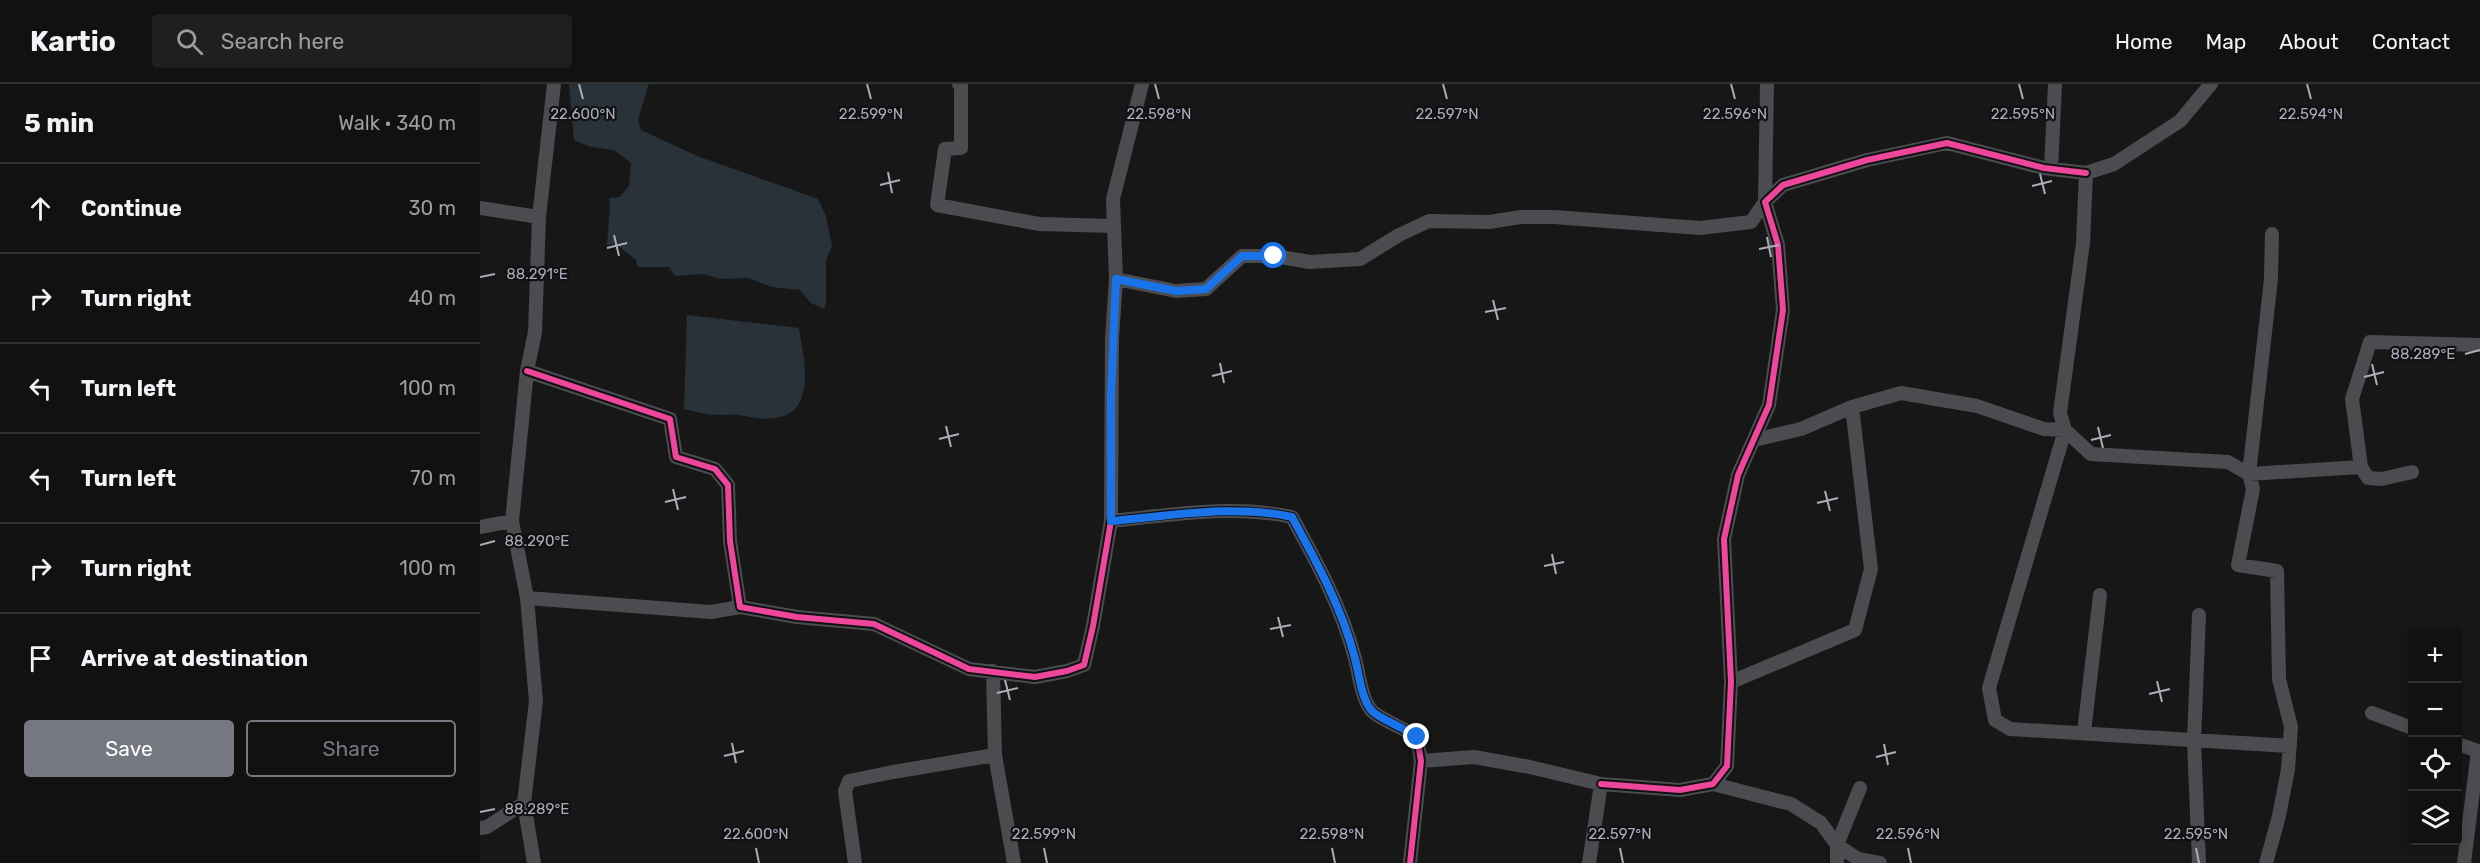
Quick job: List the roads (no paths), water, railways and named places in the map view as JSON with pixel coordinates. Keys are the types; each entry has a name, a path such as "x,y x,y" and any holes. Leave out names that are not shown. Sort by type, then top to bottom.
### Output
{"street":[{"path":"534,863 524,802 536,701 527,598 512,521 527,371 535,332 539,217 554,84"},
{"path":"959,84 961,84 961,148 945,150 937,205 1040,224 1113,226"},
{"path":"527,598 711,612 740,607 796,617 874,624 969,669 993,672 1035,676 1067,671 1084,665 1093,627 1111,521 1112,362 1116,279 1113,200 1142,84"},
{"path":"1713,784 1727,766 1731,682 1724,539 1738,475 1769,405 1783,310 1778,245 1765,202 1767,84"},
{"path":"2051,169 2055,84"},
{"path":"1116,279 1176,291 1206,289 1242,256 1274,256 1310,262 1360,259 1399,235 1429,221 1489,222 1521,217 1554,217 1700,228 1751,222 1765,202 1783,185 1867,160 1947,143 2051,169 2086,173 2114,164 2180,121 2211,84"},
{"path":"2086,173 2083,243 2060,413 2065,430 2091,454 2228,462 2249,474 2361,467"},
{"path":"480,208 539,217"},
{"path":"2266,863 2279,816 2288,769 2291,727 2279,679 2277,571 2238,565 2253,489 2249,474 2271,279 2272,234"},
{"path":"2412,472 2382,479 2368,478 2361,467 2352,399 2370,342 2480,345"},
{"path":"527,371 670,419 676,457 715,469 728,484 730,541 740,607"},
{"path":"1754,440 1801,429 1852,407 1901,393 1977,406 2044,429 2065,430"},
{"path":"1731,682 1856,630 1871,569 1852,407"},
{"path":"2065,430 1989,688 1995,720 2010,729 2290,746"},
{"path":"1111,521 1198,513 1270,512 1292,517 1326,580 1354,654 1362,690 1372,711 1417,737 1421,761 1410,863"},
{"path":"480,527 512,521"},
{"path":"2084,732 2100,595"},
{"path":"2199,615 2194,741 2199,863"},
{"path":"993,672 995,755 1014,863"},
{"path":"2372,714 2408,727"},
{"path":"2462,746 2479,751 2464,863"},
{"path":"855,863 845,791 849,781 995,755"},
{"path":"1421,761 1474,757 1530,767 1601,784 1680,790 1713,784 1791,804 1821,823 1837,845 1858,859 1880,863"},
{"path":"1588,863 1601,784"},
{"path":"1837,863 1837,845 1860,788"},
{"path":"480,828 488,827 524,802"}]}
